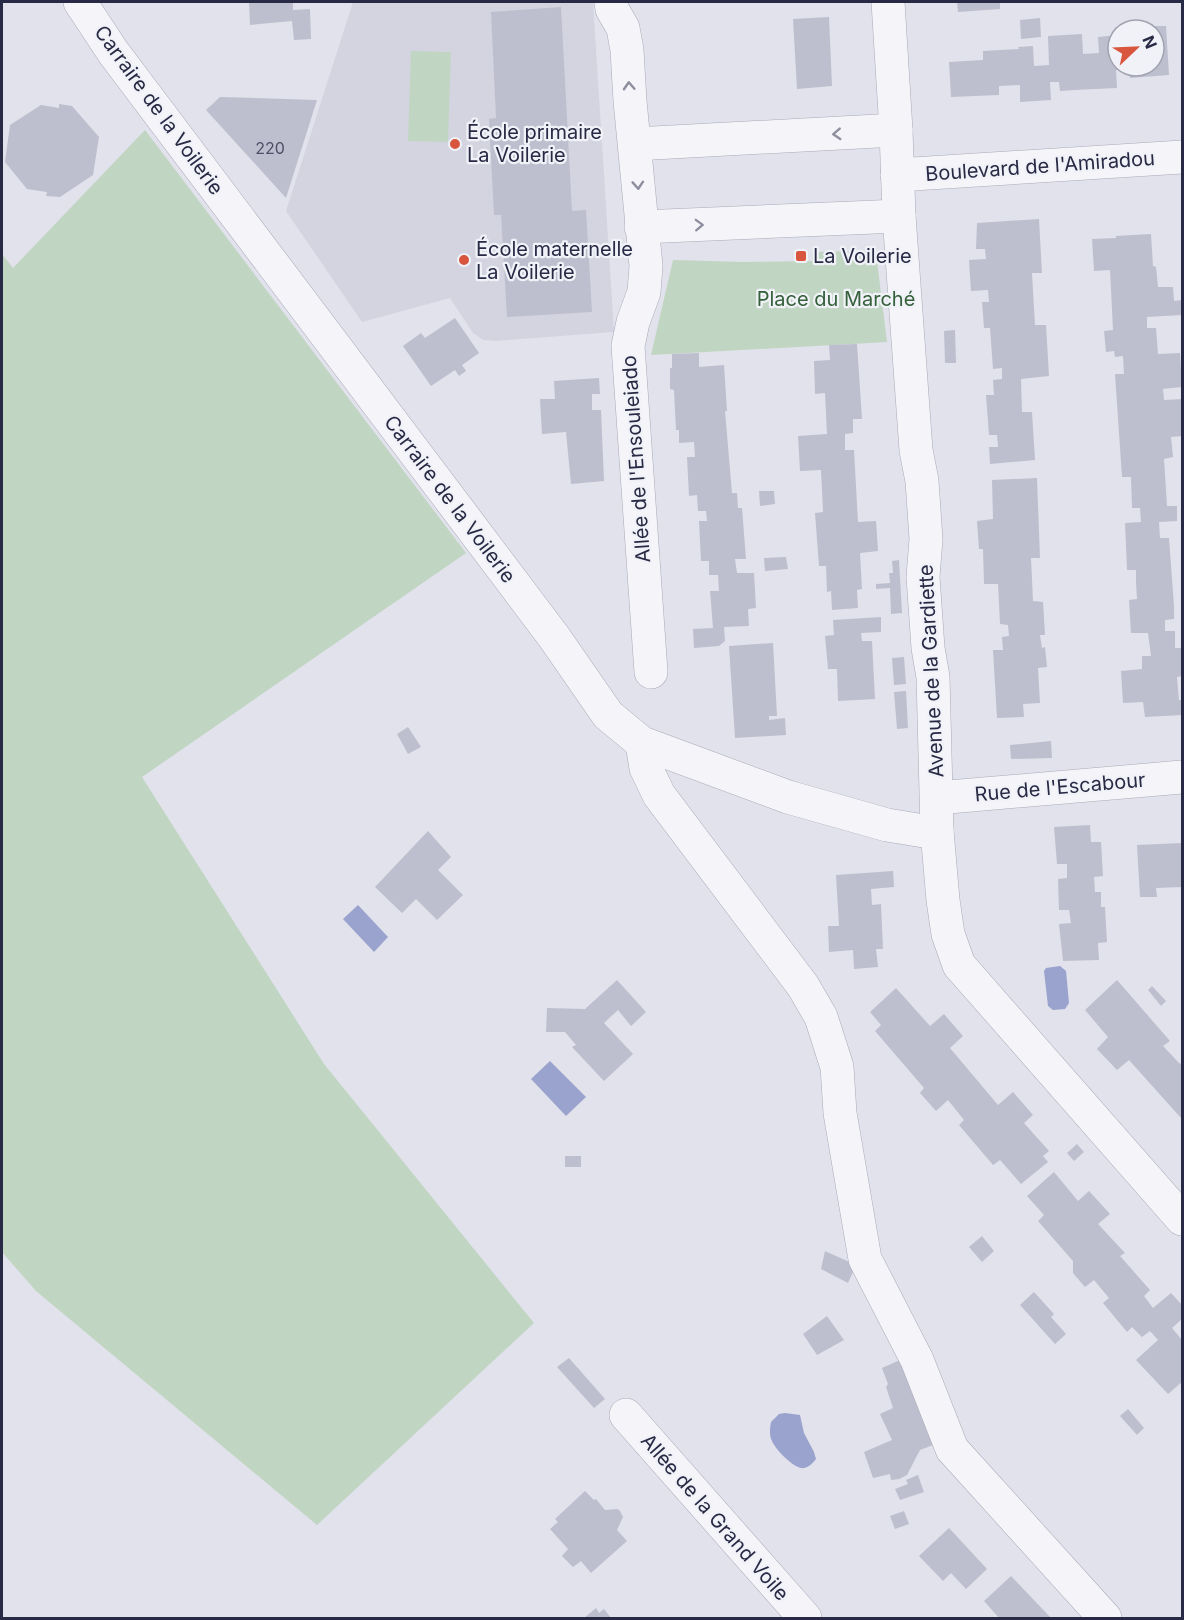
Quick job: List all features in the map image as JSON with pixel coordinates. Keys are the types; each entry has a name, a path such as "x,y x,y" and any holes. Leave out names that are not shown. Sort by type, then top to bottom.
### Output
{"street":[{"name":"Carraire de la Voilerie","path":"80,2 113,52 554,637 608,715 642,743 788,797 887,825 937,831"},
{"name":"Allée de l'Ensouleiado","path":"611,2 612,9 623,28 627,50 645,266 644,292 633,322 628,346 651,672"},
{"name":"Avenue de la Gardiette","path":"888,2 899,216 916,450 922,481 926,539 922,577 928,648 933,676 937,831 948,934 959,965 1182,1219"},
{"path":"634,144 896,130"},
{"name":"Boulevard de l'Amiradou","path":"897,175 1182,157"},
{"path":"641,227 899,216"},
{"path":"642,743 646,768 660,795 803,986 821,1017 837,1067 840,1113 865,1259 917,1360 952,1449 1105,1618"},
{"name":"Rue de l'Escabour","path":"937,798 1182,777"},
{"name":"Allée de la Grand Voile","path":"626,1415 805,1618"}],"shaded area":[{"name":"École primaire La Voilerie","path":"353,2 593,2 614,332 483,340 473,333 450,298 362,322 286,211"}],"green space":[{"path":"411,51 451,52 448,142 408,141"},
{"path":"145,130 466,553 142,777 324,1064 534,1323 317,1525 36,1291 2,1252 2,254 13,268"},
{"name":"Place du Marché","path":"812,252 876,253 887,342 651,355 673,260 812,261"}],"water":[{"path":"358,905 388,937 374,952 343,919"},
{"path":"1060,966 1066,971 1069,1003 1065,1009 1053,1010 1048,1006 1044,971 1046,968"},
{"path":"550,1061 586,1097 566,1116 531,1079"},
{"path":"779,1414 800,1415 804,1433 816,1459 811,1465 800,1468 796,1466 777,1449 771,1439 771,1422"}],"building":[{"path":"249,2 293,2 293,10 310,9 311,39 294,40 292,21 250,25"},
{"path":"957,2 1000,2 1000,9 958,12"},
{"path":"561,7 572,211 586,210 592,312 507,317 501,215 494,215 489,119 496,118 491,12"},
{"path":"829,17 832,86 797,89 793,19"},
{"path":"1040,18 1041,37 1021,39 1020,20"},
{"path":"1166,26 1169,75 1166,75"},
{"path":"1082,34 1083,54 1099,53 1098,37 1106,36 1106,78 1116,78 1117,88 1060,91 1059,82 1050,82 1051,100 1020,102 1020,85 999,86 999,95 951,97 949,62 983,60 983,51 1033,46 1034,66 1049,65 1048,36"},
{"path":"220,97 317,100 286,198 206,110"},
{"path":"59,104 72,106 99,137 93,175 60,197 46,196 47,192 27,189 5,162 10,125 41,105 59,108"},
{"path":"1039,219 1042,273 1032,273 1035,325 1046,325 1049,376 1021,379 1022,412 1032,412 1035,460 990,464 989,447 998,447 997,435 989,435 986,395 994,395 993,380 1002,379 1002,368 993,369 990,328 984,328 982,302 989,302 988,290 971,291 969,260 986,259 985,249 976,249 977,223"},
{"path":"1151,234 1153,266 1156,267 1158,287 1173,287 1174,301 1182,300 1182,315 1147,317 1147,328 1156,328 1158,354 1180,353 1182,387 1163,389 1164,400 1182,399 1182,436 1171,437 1173,457 1164,459 1167,506 1177,506 1177,521 1159,522 1160,538 1169,538 1174,619 1165,620 1165,631 1175,631 1175,648 1182,648 1182,676 1177,677 1179,700 1182,700 1182,715 1145,717 1143,702 1123,703 1121,671 1142,669 1142,656 1151,656 1148,633 1131,633 1129,600 1137,599 1136,570 1127,570 1125,523 1141,522 1140,508 1132,508 1131,477 1122,477 1115,374 1124,374 1123,356 1115,357 1114,351 1106,352 1104,331 1113,330 1110,270 1094,271 1092,239"},
{"path":"455,318 479,353 462,365 466,371 459,376 455,370 431,386 403,346 421,333 425,338"},
{"path":"955,330 956,363 945,363 944,331"},
{"path":"857,344 862,419 853,419 853,433 845,434 845,450 854,450 858,522 876,521 878,551 860,553 862,589 857,590 858,608 832,610 831,591 827,592 826,566 819,566 815,513 823,512 821,470 800,471 798,436 827,434 825,393 815,394 814,361 830,360 829,345"},
{"path":"699,353 699,367 724,365 727,411 725,411 732,493 737,493 738,508 742,508 746,559 735,559 737,573 754,573 756,608 748,609 749,626 724,627 725,641 719,646 694,648 693,629 713,628 710,591 719,591 718,575 709,575 709,561 701,561 699,521 707,521 706,511 698,511 697,495 689,496 687,457 695,457 694,442 679,443 674,390 670,389 670,368 672,368 672,354"},
{"path":"599,378 600,394 592,394 592,410 601,410 604,481 571,484 566,432 542,434 540,399 555,399 554,381"},
{"path":"1037,478 1040,558 1031,558 1033,601 1043,602 1045,635 1040,635 1042,648 1045,647 1047,667 1038,668 1040,703 1023,704 1024,717 997,718 993,650 1003,650 1002,637 1009,636 1008,625 1000,624 998,584 984,584 983,549 979,549 977,521 993,519 992,480"},
{"path":"759,491 774,491 775,504 760,506"},
{"path":"786,557 788,569 765,571 764,558"},
{"path":"899,560 902,613 891,614 890,588 876,589 876,584 890,583 889,573 893,573 892,561"},
{"path":"881,617 881,632 861,633 862,641 872,641 875,699 838,701 837,669 828,669 825,636 834,635 833,620"},
{"path":"773,643 777,716 769,716 769,720 785,718 786,735 735,738 729,646"},
{"path":"904,657 906,684 894,685 892,658"},
{"path":"906,691 908,728 897,729 894,692"},
{"path":"408,727 421,747 408,754 397,734"},
{"path":"1051,741 1052,758 1011,759 1010,745"},
{"path":"1090,825 1091,842 1101,842 1103,876 1094,877 1095,892 1101,892 1101,907 1105,907 1107,942 1098,943 1099,960 1063,961 1059,924 1071,923 1069,910 1059,910 1058,879 1067,878 1067,864 1057,864 1054,827"},
{"path":"428,831 451,857 438,870 463,895 437,920 416,899 402,913 375,887"},
{"path":"1182,843 1182,887 1156,888 1157,897 1140,897 1137,845"},
{"path":"893,871 894,887 871,889 872,905 881,904 883,949 876,949 878,967 854,969 853,950 829,952 828,926 839,926 836,875"},
{"path":"617,980 646,1012 631,1026 618,1010 604,1023 633,1054 604,1081 572,1047 576,1045 565,1032 546,1032 547,1008 585,1009"},
{"path":"1117,980 1170,1041 1163,1046 1180,1064 1182,1062 1181,1118 1129,1060 1117,1070 1097,1049 1108,1037 1085,1010"},
{"path":"1152,986 1166,1001 1161,1006 1148,990"},
{"path":"896,988 930,1026 944,1014 963,1036 950,1048 998,1105 1013,1092 1033,1115 1024,1123 1049,1151 1043,1156 1048,1162 1021,1184 1000,1160 993,1165 959,1125 964,1120 948,1100 936,1111 920,1093 924,1088 875,1031 881,1025 870,1012"},
{"path":"1077,1144 1084,1152 1074,1161 1067,1153"},
{"path":"565,1156 581,1156 581,1167 565,1167"},
{"path":"1054,1172 1078,1201 1089,1191 1110,1214 1098,1224 1125,1253 1120,1256 1150,1290 1144,1296 1153,1308 1171,1293 1182,1305 1182,1319 1172,1328 1182,1340 1182,1382 1168,1394 1136,1360 1158,1340 1150,1331 1142,1337 1132,1327 1127,1332 1103,1303 1109,1298 1094,1280 1085,1287 1073,1273 1073,1261 1038,1221 1044,1215 1027,1196"},
{"path":"982,1236 994,1251 982,1262 969,1247"},
{"path":"825,1251 856,1265 848,1283 821,1269"},
{"path":"1034,1292 1054,1314 1051,1317 1066,1334 1055,1344 1020,1305"},
{"path":"827,1316 844,1340 817,1355 803,1334"},
{"path":"909,1356 941,1442 920,1450 907,1475 891,1480 890,1474 873,1478 864,1452 892,1440 880,1414 893,1408 882,1368"},
{"path":"569,1358 605,1399 594,1408 557,1367"},
{"path":"1128,1409 1144,1428 1137,1435 1120,1416"},
{"path":"918,1475 924,1492 900,1500 895,1489 908,1484 906,1480"},
{"path":"585,1491 605,1510 618,1509 620,1511 623,1517 617,1530 627,1541 591,1573 581,1561 573,1567 562,1556 568,1549 550,1529 558,1522 555,1519"},
{"path":"904,1511 909,1524 895,1529 890,1516"},
{"path":"949,1528 987,1569 966,1589 951,1573 943,1581 919,1556"},
{"path":"1011,1576 1051,1618 999,1618 984,1601"},
{"path":"596,1608 599,1613 604,1609 611,1618 584,1618"}],"place":[{"name":"École primaire La Voilerie","path":"455,144"},
{"name":"La Voilerie","path":"801,256"},
{"name":"École maternelle La Voilerie","path":"464,260"}]}
